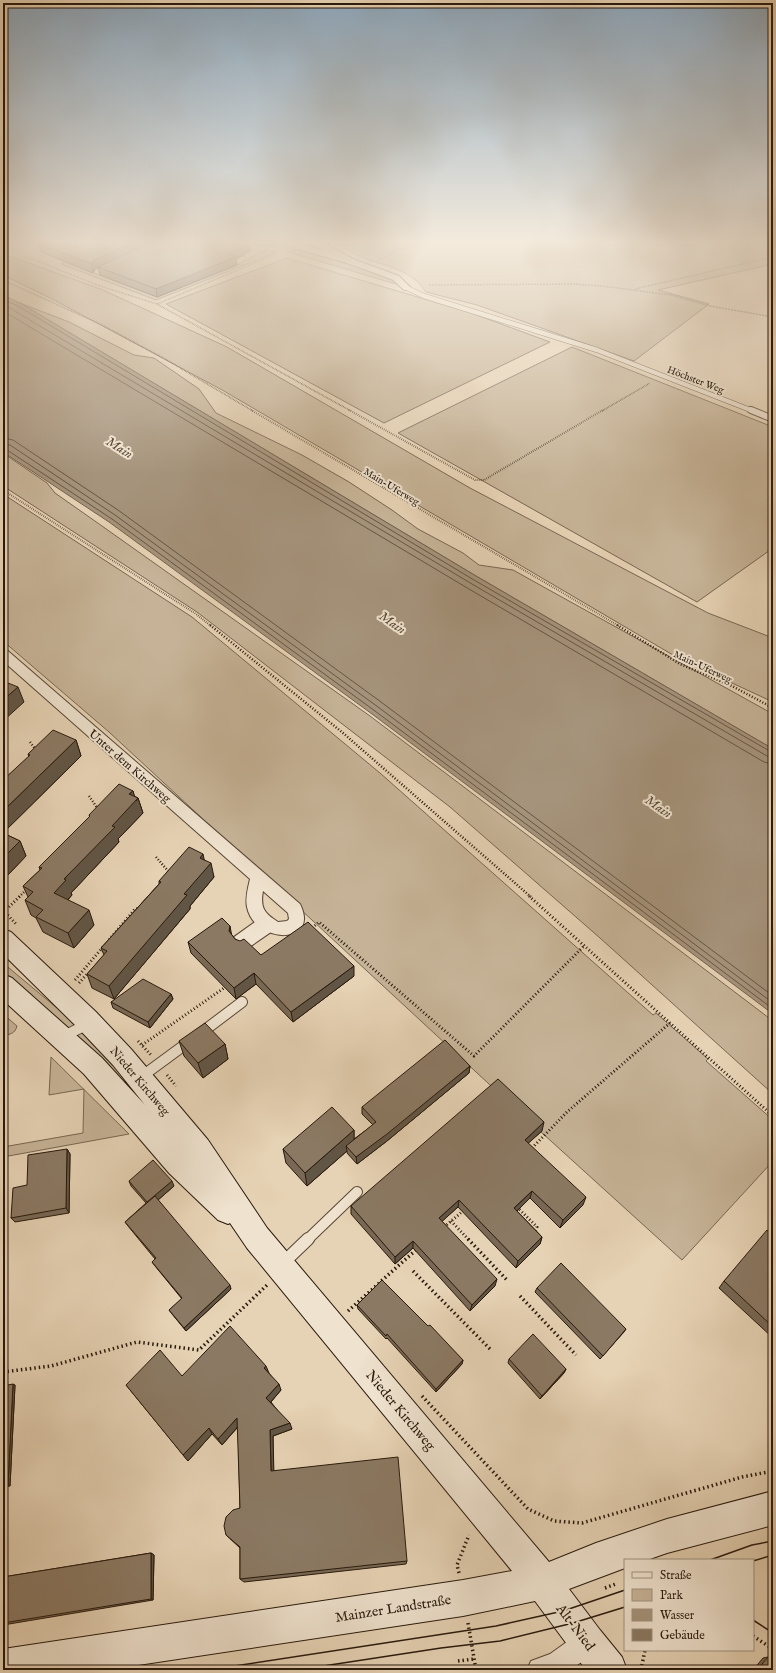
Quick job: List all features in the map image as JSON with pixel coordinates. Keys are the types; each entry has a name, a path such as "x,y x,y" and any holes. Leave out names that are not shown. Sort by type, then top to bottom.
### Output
{"main road":[{"name":"Nieder Kirchweg","path":"3,940 87,1020 198,1149 257,1238 489,1515 543,1582"},
{"name":"Nieder Kirchweg","path":"3,985 93,1066 179,1163 257,1238"},
{"name":"Mainzer Landstraße","path":"3,1667 464,1598 543,1582 596,1560 667,1536 773,1508"},
{"name":"Alt-Nied","path":"543,1582 587,1643 610,1670"}],"street":[{"name":"Unter dem Kirchweg","path":"5,659 258,877 294,910 297,918 296,923 291,928 284,930 268,924"},
{"path":"258,877 254,906 259,915 268,924"},
{"path":"540,1670 557,1664 587,1643"}],"lane":[{"name":"Höchster Weg","path":"498,319 597,350 773,419"},
{"path":"239,943 268,924"},
{"path":"139,1079 242,1002"},
{"path":"62,1037 80,1028 87,1020"},
{"path":"280,1266 357,1192"}],"path":[{"name":"Main-Uferweg","path":"88,319 159,356 412,506 641,639 668,658 732,686 773,708"},
{"path":"184,319 475,480 484,480 662,375"},
{"path":"3,490 196,614 343,733 584,945 773,1116"},
{"path":"30,742 37,752"},
{"path":"89,796 102,813"},
{"path":"156,857 172,877"},
{"path":"4,912 31,885"},
{"path":"75,980 135,909 146,907"},
{"path":"310,929 319,922 474,1056 584,945"},
{"path":"79,983 89,972"},
{"path":"142,1045 231,983"},
{"path":"528,1152 567,1112 670,1023"},
{"path":"511,1202 537,1227 531,1238"},
{"path":"440,1230 467,1208"},
{"path":"451,1221 507,1280"},
{"path":"331,1326 423,1245"},
{"path":"3,1372 51,1366 137,1342 199,1350 266,1286 280,1266"},
{"path":"413,1271 492,1351"},
{"path":"520,1296 576,1355"},
{"path":"512,1492 528,1510 546,1519 561,1524 582,1523 742,1477 773,1471"},
{"path":"457,1564 469,1535"},
{"path":"605,1588 616,1584"},
{"path":"468,1620 476,1670"},
{"path":"754,1637 773,1649"},
{"path":"641,1670 645,1651"},
{"path":"458,1661 474,1659"}],"green space":[{"path":"47,319 61,319 134,355 154,358 199,389 216,413 302,455 349,482 418,529 463,553 479,565 513,570 773,714 773,749 476,576"},
{"path":"90,319 166,319 227,347 470,488 708,613 773,638 773,702 678,658 224,391"},
{"path":"194,319 488,319 550,342 384,423"},
{"path":"516,319 689,319 634,361"},
{"path":"572,347 773,427 773,548 697,602 398,433"},
{"path":"3,453 47,483 55,493 370,716 773,1021 773,1094 600,938 450,807 197,612 3,486"},
{"path":"3,494 192,617 380,773 653,1015 656,1013 708,1059 706,1061 773,1120 773,1161 682,1260 530,1122 109,732 3,641"},
{"path":"3,963 105,1048 152,1114 65,1026 3,972"},
{"path":"3,1014 17,1026 14,1032 3,1036"},
{"path":"51,1057 84,1089 49,1095"},
{"path":"84,1090 129,1134 3,1157 3,1147 83,1133"}],"water":[{"name":"Main","path":"3,319 47,319 476,576 773,749 773,1014 372,714 109,522 3,452"}],"building":[{"path":"3,681 18,687 3,700"},
{"path":"53,730 76,740 3,811 3,780 30,755 28,754"},
{"path":"119,784 133,791 129,794 138,798 112,826 115,827 64,879 66,880 54,893 89,910 68,933 36,917 43,910 25,900 33,892 23,886 42,868 39,867 90,816 89,815"},
{"path":"3,833 20,841 3,858"},
{"path":"189,847 203,854 200,858 211,863 184,894 187,895 109,986 87,974 107,951 101,948 161,882 159,881"},
{"path":"222,918 230,926 229,931 235,939 240,941 244,939 261,955 308,922 354,966 291,1012 254,973 234,988 188,942"},
{"path":"143,979 171,994 148,1022 111,1002"},
{"path":"205,1023 225,1044 198,1063 179,1041"},
{"path":"445,1040 470,1066 387,1134 356,1157 346,1146 376,1122 362,1107"},
{"path":"498,1079 544,1122 525,1140 586,1197 563,1220 532,1191 514,1208 542,1237 518,1261 459,1200 439,1218 497,1279 472,1305 413,1241 395,1257 351,1206"},
{"path":"332,1107 354,1130 305,1173 283,1149"},
{"path":"67,1149 66,1208 11,1218 13,1188 27,1185 28,1155"},
{"path":"153,1160 172,1181 147,1202 129,1181"},
{"path":"155,1196 230,1285 184,1328 169,1310 182,1298 152,1262 156,1258 125,1222"},
{"path":"767,1230 773,1235 773,1327 724,1281"},
{"path":"561,1263 626,1329 603,1356 537,1288"},
{"path":"382,1280 428,1326 430,1325 463,1360 436,1389 387,1334 386,1336 357,1305"},
{"path":"230,1326 266,1366 264,1368 279,1384 266,1398 290,1423 270,1430 271,1471 398,1457 407,1561 240,1579 240,1547 226,1535 224,1526 226,1517 233,1510 240,1508 237,1418 218,1439 209,1428 183,1455 126,1385 160,1350 182,1376"},
{"path":"533,1334 566,1369 542,1396 509,1359"},
{"path":"13,1384 8,1485 3,1486 3,1386"},
{"path":"151,1553 151,1599 3,1623 3,1577"},
{"path":"768,1657 773,1660 773,1670 757,1670"}],"tram line":[{"path":"713,1559 752,1545 773,1541"},
{"path":"754,1561 773,1555"},
{"path":"208,1670 496,1626 563,1611 624,1590"},
{"path":"297,1670 441,1648 500,1641 573,1623 624,1607"},
{"path":"754,1621 773,1633"}]}
